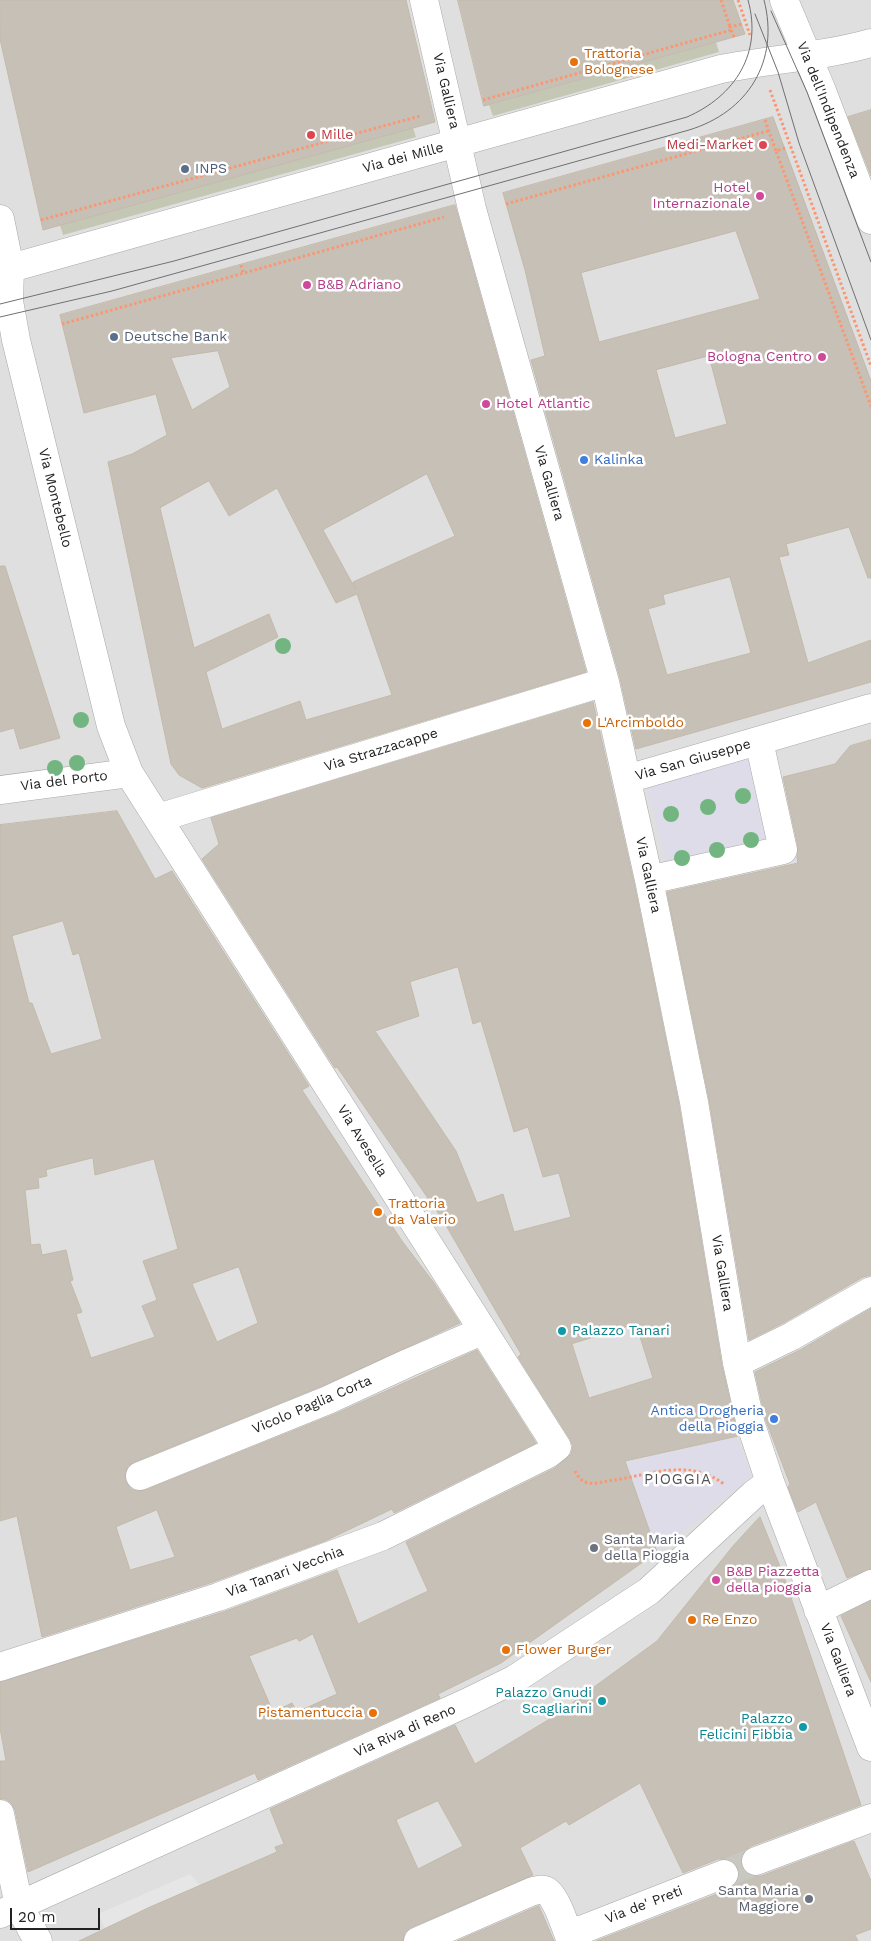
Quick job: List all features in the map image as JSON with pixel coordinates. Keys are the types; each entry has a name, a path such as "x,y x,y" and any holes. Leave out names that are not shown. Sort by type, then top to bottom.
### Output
{"street":[{"name":"Via Galliera","path":"424,0 477,227 605,682 650,880 694,1102 738,1363 751,1426 770,1482 871,1747"},
{"name":"Via dell'Indipendenza","path":"784,0 871,220"},
{"name":"Via dei Mille","path":"5,270 721,69 760,62 808,57 871,43"},
{"name":"Via Montebello","path":"0,219 9,301 16,340 111,726 129,773"},
{"name":"Via Strazzacappe","path":"158,818 605,682"},
{"name":"Via San Giuseppe","path":"627,779 871,708"},
{"name":"Via San Giuseppe","path":"650,880 783,850 747,745"},
{"name":"Via del Porto","path":"0,790 129,773"},
{"name":"Via Avesella","path":"129,773 557,1447"},
{"path":"738,1363 792,1336 871,1291"},
{"name":"Vicolo Paglia Corta","path":"140,1476 328,1400 482,1331"},
{"name":"Via Tanari Vecchia","path":"0,1666 218,1597 383,1536 548,1454 557,1447"},
{"name":"Via Riva di Reno","path":"10,1910 515,1679 649,1591 754,1494 770,1482"},
{"path":"818,1610 871,1584"},
{"path":"0,1814 10,1910 38,1941"},
{"path":"756,1862 871,1818"},
{"name":"Via de' Preti","path":"568,1933 572,1930 581,1930 724,1874"},
{"path":"418,1941 533,1891 542,1889 553,1898 568,1933"}],"path":[{"path":"720,0 734,37"},
{"path":"738,0 871,366"},
{"path":"482,100 731,29 742,24"},
{"path":"41,220 426,115"},
{"path":"765,120 871,406"},
{"path":"506,204 768,131"},
{"path":"776,151 785,148"},
{"path":"62,324 450,216"},
{"path":"241,265 243,273"},
{"path":"557,1447 580,1479 592,1484 662,1470 683,1470 701,1473 727,1486"}],"shaded area":[{"path":"0,0 871,0 871,1941 0,1941"},
{"path":"716,42 719,52 493,116 489,105"},
{"path":"413,128 416,137 63,235 60,225"},
{"path":"761,753 777,762 798,862 677,887 670,876 647,789 652,783"},
{"path":"736,1437 751,1474 747,1481 657,1552 635,1490 579,1512 553,1466 567,1459 625,1461"},
{"path":"190,1874 200,1885 105,1928 98,1914"}],"building":[{"path":"0,0 406,0 435,122 43,230 0,39"},
{"path":"458,0 733,0 745,34 484,106"},
{"path":"871,110 871,176 848,117"},
{"path":"773,117 871,381 871,578 868,578 849,527 786,544 789,555 779,557 808,663 871,640 871,682 636,749 620,678 531,360 545,356 525,270 503,193","holes":["736,231 760,299 599,342 581,273","709,356 727,424 675,438 656,370","730,577 751,653 667,675 648,609 665,604 663,595"]},
{"path":"455,205 586,672 202,788 179,775 171,764 108,462 132,454 167,435 156,394 84,413 60,315","holes":["218,351 230,387 192,410 171,358","427,474 455,536 353,582 356,590 323,530","209,481 229,516 277,488 336,603 357,594 392,695 306,720 300,701 222,729 206,672 278,637 269,614 194,648 160,508"]},
{"path":"0,566 5,566 60,738 20,749 14,728 0,732"},
{"path":"593,702 634,883 679,1105 722,1366 738,1436 625,1461 657,1552 501,1663 438,1694 440,1698 258,1780 255,1773 28,1872 15,1810 11,1803 5,1799 0,1799 0,1761 6,1761 0,1728 0,1682 223,1612 337,1570 358,1624 428,1591 406,1542 555,1468 571,1454 573,1446 518,1357 521,1354 441,1217 337,1067 335,1068 202,859 219,844 211,818","holes":["458,967 473,1024 481,1021 514,1132 528,1127 543,1177 559,1173 571,1217 514,1232 503,1194 477,1203 456,1151 375,1031 419,1016 410,982","636,1324 653,1378 589,1398 572,1344","313,1634 337,1694 297,1712 292,1703 273,1712 249,1656 297,1638 299,1641"]},
{"path":"871,740 871,1275 863,1277 785,1322 749,1340 709,1099 667,892 798,863 798,847 783,777 835,764 850,746"},
{"path":"117,811 155,879 172,871 309,1086 302,1090 402,1241 434,1283 460,1323 322,1386 134,1462 128,1466 125,1473 126,1482 131,1489 137,1491 146,1490 335,1414 477,1350 536,1443 394,1513 392,1509 325,1541 213,1582 42,1637 17,1516 0,1521 0,825","holes":["63,921 73,955 79,953 102,1039 51,1054 32,1003 29,1003 12,936","93,1158 95,1175 154,1159 178,1249 143,1261 157,1300 142,1306 155,1337 91,1358 76,1314 82,1312 70,1281 73,1280 66,1250 42,1255 40,1244 31,1245 25,1190 39,1188 38,1178 47,1176 46,1170","239,1267 258,1323 217,1342 192,1284","157,1510 175,1557 130,1570 116,1527"]},
{"path":"871,1309 871,1569 847,1578 816,1502 798,1512 788,1487 790,1484 766,1421 755,1372 800,1350"},
{"path":"760,1517 783,1574 861,1805 751,1846 744,1851 741,1866 746,1873 761,1876 854,1841 871,1881 871,1929 855,1935 858,1941 596,1941 730,1889 736,1884 739,1877 738,1868 733,1862 726,1859 718,1859 683,1873 640,1783 569,1825 566,1821 520,1848 533,1875 412,1927 405,1932 403,1941 79,1941 150,1907 277,1852 275,1847 284,1844 270,1809 455,1725 475,1764 553,1717 657,1641 733,1546","holes":["438,1801 463,1846 418,1869 396,1820"]},
{"path":"871,1601 871,1682 841,1616"},
{"path":"538,1906 554,1941 457,1941"}],"tunnel":[{"path":"724,1874 756,1861"}],"tram line":[{"path":"0,304 174,261 687,117 719,97 731,85 741,70 748,55 752,38 752,19 748,0"},
{"path":"0,317 112,291 689,130 710,122 728,111 743,97 755,81 763,63 767,44 768,22 764,0"},
{"path":"771,11 807,92 871,262"},
{"path":"755,14 778,72 799,143 871,340"}],"place":[{"name":"Trattoria Bolognese","path":"574,62"},
{"name":"Mille","path":"311,135"},
{"name":"Medi-Market","path":"763,145"},
{"name":"INPS","path":"185,169"},
{"name":"Hotel Internazionale","path":"760,196"},
{"name":"B&B Adriano","path":"307,285"},
{"name":"Deutsche Bank","path":"114,337"},
{"name":"Bologna Centro","path":"822,357"},
{"name":"Hotel Atlantic","path":"486,404"},
{"name":"Kalinka","path":"584,460"},
{"name":"L'Arcimboldo","path":"587,723"},
{"name":"Trattoria da Valerio","path":"378,1212"},
{"name":"Palazzo Tanari","path":"562,1331"},
{"name":"Antica Drogheria della Pioggia","path":"774,1419"},
{"name":"Santa Maria della Pioggia","path":"594,1548"},
{"name":"B&B Piazzetta della pioggia","path":"716,1580"},
{"name":"Re Enzo","path":"692,1620"},
{"name":"Flower Burger","path":"506,1650"},
{"name":"Palazzo Gnudi Scagliarini","path":"602,1701"},
{"name":"Pistamentuccia","path":"373,1713"},
{"name":"Palazzo Felicini Fibbia","path":"803,1727"},
{"name":"Santa Maria Maggiore","path":"809,1899"}],"district":[{"name":"PIOGGIA","path":"678,1480"}]}
